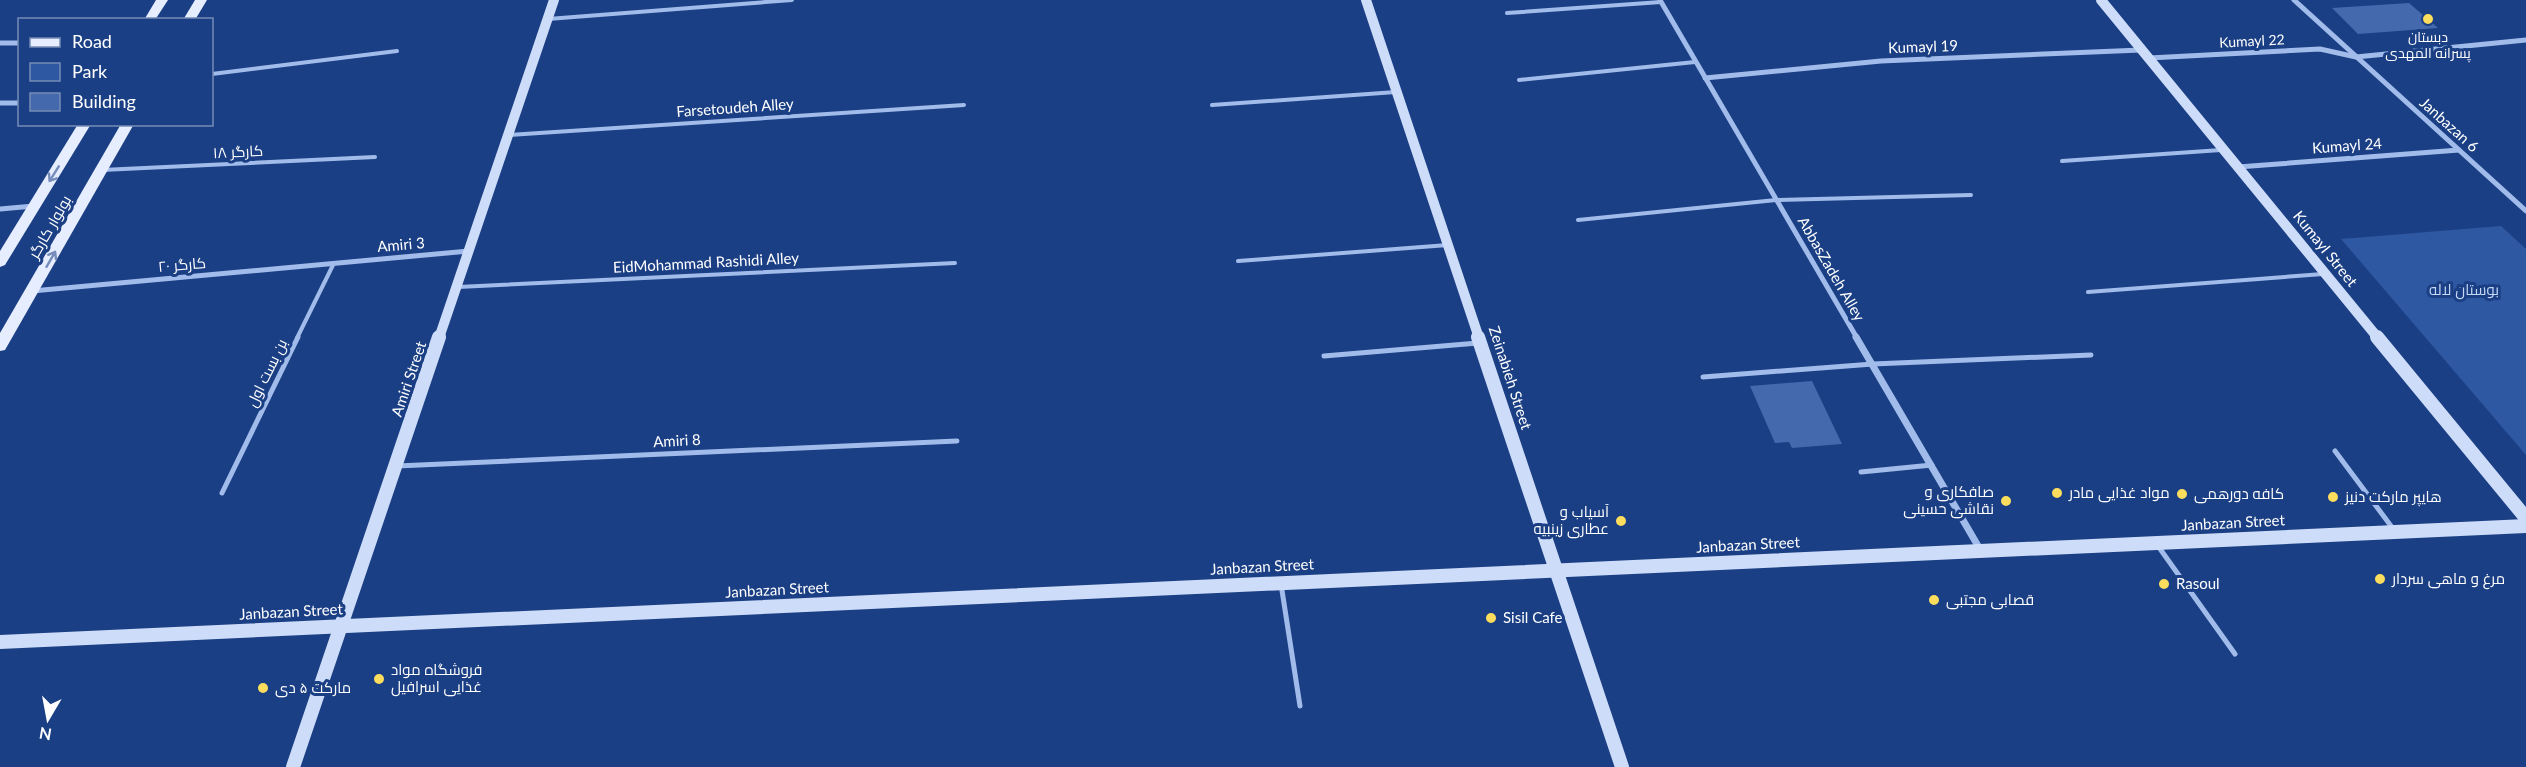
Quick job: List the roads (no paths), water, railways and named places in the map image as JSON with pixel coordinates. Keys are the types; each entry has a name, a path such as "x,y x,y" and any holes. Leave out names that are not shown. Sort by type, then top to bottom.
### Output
{"main road":[{"path":"151,18 162,0"},
{"path":"190,18 201,0"},
{"name":"بولوار کارگر","path":"0,262 84,126"},
{"name":"بولوار کارگر","path":"0,346 127,126"}],"street":[{"name":"Amiri Street","path":"293,767 343,626 554,0"},
{"name":"Zeinabieh Street","path":"1366,0 1622,767"},
{"name":"Kumayl Street","path":"2101,0 2526,518"},
{"name":"Janbazan 6","path":"2294,0 2526,211"},
{"name":"AbbasZadeh Alley","path":"1660,1 1981,551"},
{"path":"2356,57 2526,40"},
{"path":"0,43 18,43"},
{"name":"Kumayl 22","path":"2146,54 2320,49 2356,57"},
{"name":"Kumayl 19","path":"1705,78 1881,61 2146,54"},
{"path":"0,103 18,103"},
{"name":"Kumayl 24","path":"2238,167 2459,150"},
{"path":"0,209 34,206"},
{"name":"Amiri 3","path":"334,263 470,251"},
{"name":"کارگر ۲۰","path":"32,291 334,263"},
{"name":"Janbazan Street","path":"0,642 2526,526"}],"lane":[{"path":"548,19 792,0"},
{"path":"1507,13 1660,1"},
{"path":"213,74 397,51"},
{"path":"1519,80 1695,62"},
{"path":"1212,105 1396,92"},
{"name":"Farsetoudeh Alley","path":"509,135 964,105"},
{"path":"2062,161 2224,150"},
{"name":"کارگر ۱۸","path":"102,170 375,157"},
{"path":"1578,220 1776,200 1971,195"},
{"path":"1238,261 1448,245"},
{"name":"بن بست اول","path":"222,493 334,263"},
{"name":"EidMohammad Rashidi Alley","path":"458,287 955,263"},
{"path":"2088,292 2325,273"},
{"path":"1324,356 1481,343"},
{"path":"1703,377 1873,364 2091,355"},
{"name":"Amiri 8","path":"397,466 957,441"},
{"path":"2335,451 2395,532"},
{"path":"1861,472 1932,465"},
{"path":"2156,543 2235,654"},
{"path":"1281,583 1300,706"}],"place":[{"name":"دبستان پسرانه المهدی","path":"2428,19"},
{"name":"مواد غذایی مادر","path":"2057,493"},
{"name":"کافه دورهمی","path":"2182,494"},
{"name":"هایپر مارکت دنیز","path":"2333,497"},
{"name":"صافکاری و نقاشی حسینی","path":"2006,501"},
{"name":"آسیاب و عطاری زینبیه","path":"1621,521"},
{"name":"مرغ و ماهی سردار","path":"2380,579"},
{"name":"Rasoul","path":"2164,584"},
{"name":"قصابی مجتبی","path":"1934,600"},
{"name":"Sisil Cafe","path":"1491,618"},
{"name":"فروشگاه مواد غذایی اسرافیل","path":"379,679"},
{"name":"مارکت ۵ دی","path":"263,688"}],"park label":[{"name":"بوستان لاله","path":"2464,290"}]}
